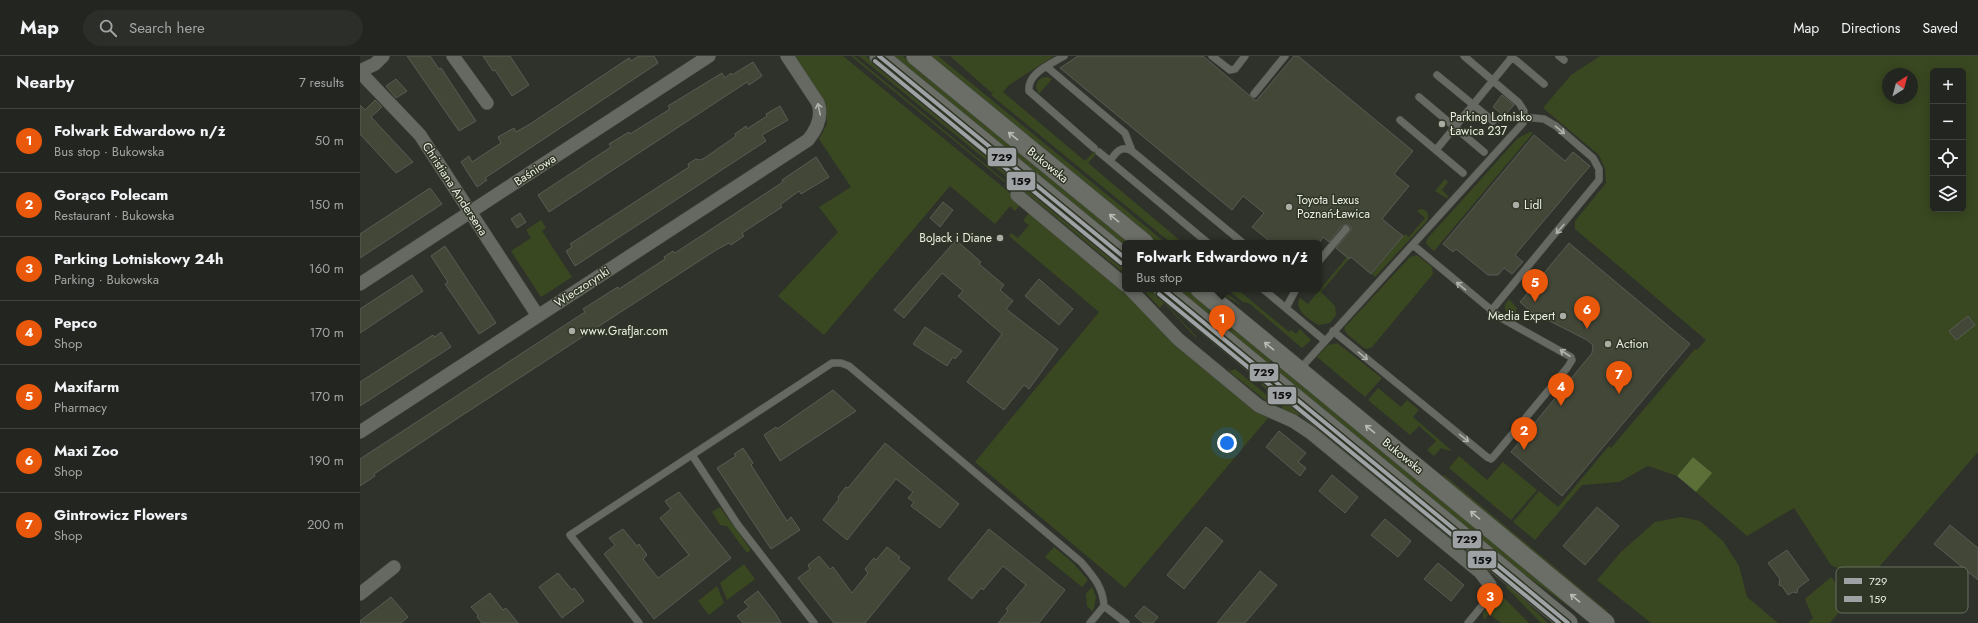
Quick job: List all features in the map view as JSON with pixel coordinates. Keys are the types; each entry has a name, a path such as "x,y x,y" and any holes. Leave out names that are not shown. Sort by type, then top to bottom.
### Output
{"main road":[{"name":"Bukowska","path":"879,56 1122,256"},
{"name":"Bukowska","path":"916,56 1140,240"},
{"name":"Bukowska","path":"1167,292 1568,623"},
{"name":"Bukowska","path":"1204,292 1605,623"}],"street":[{"path":"360,72 375,64 383,56"},
{"path":"453,56 487,103"},
{"name":"Baśniowa","path":"360,284 709,56"},
{"name":"Wieczorynki","path":"360,432 804,143 818,125 820,110 818,103 787,56"},
{"name":"Christiana Andersena","path":"360,72 420,135 538,316"},
{"path":"1017,195 1122,282"},
{"path":"1133,292 1178,339 1244,394 1259,406 1293,421 1311,433 1480,572 1490,585"},
{"path":"360,594 394,567"}],"lane":[{"path":"1064,56 1031,78 1028,84 1029,91 1096,150 1204,240"},
{"path":"1212,56 1230,70 1235,69 1245,56"},
{"path":"1254,94 1285,56"},
{"path":"1299,371 1324,340 1520,128 1524,117 1524,111 1519,102 1464,56"},
{"path":"1436,150 1512,56 1544,84"},
{"path":"1047,66 1125,133 1132,151"},
{"path":"1437,75 1493,121"},
{"path":"1419,97 1484,152"},
{"path":"1491,311 1599,180 1599,169 1593,158 1556,126 1544,119 1524,117"},
{"path":"1400,120 1463,173"},
{"path":"1110,161 1122,149 1126,148 1132,151 1239,240"},
{"path":"1322,257 1346,229"},
{"path":"1333,331 1491,459 1572,360 1571,357 1491,311 1413,245"},
{"path":"1267,292 1324,340"},
{"path":"1286,308 1294,292"},
{"path":"639,623 570,535 832,363 841,363 849,366 1081,562 1099,585 1103,595 1104,606 1090,623"},
{"path":"692,455 738,525 814,623"},
{"path":"1468,623 1486,601 1490,585"},
{"path":"1104,606 1126,623"}],"shaded area":[{"path":"795,56 843,56 1015,197 1020,205 1015,211 1010,206 995,224 950,186 824,335 778,296 838,232 819,207 851,187 819,139 827,124 826,108"},
{"path":"851,56 854,56 1019,192 1018,193"},
{"path":"859,56 866,56 1122,267 1122,272"},
{"path":"893,56 903,56 1126,240 1122,240 1122,245"},
{"path":"930,56 938,56 1162,240 1153,240"},
{"path":"950,56 1054,56 1009,85 1003,92 1085,161 1096,149 1099,151 1088,163 1179,240 1167,240 991,95 995,91 992,93"},
{"path":"1600,56 1978,56 1978,452 1879,567 1836,567 1831,565 1794,508 1747,536 1696,492 1711,473 1693,457 1677,476 1648,466 1619,482 1582,485 1535,540 1513,522 1539,491 1558,507 1609,446 1611,448 1695,349 1697,350 1706,340 1575,229 1575,221 1606,183 1605,169 1599,155 1543,108 1571,75"},
{"path":"1047,77 1052,79 1039,94 1036,87 1037,82 1041,78"},
{"path":"1530,132 1533,133 1434,251 1428,246 1426,242 1428,238 1518,138"},
{"path":"1445,179 1448,182 1442,190 1449,197 1446,198 1435,191"},
{"path":"1420,209 1425,210 1428,214 1426,222 1375,277 1372,274 1405,234 1409,237 1425,218 1417,211"},
{"path":"1029,213 1122,289 1122,292 1125,292 1255,411 1268,418 1125,588 975,462 1099,312 1009,236 1011,233 1018,238 1029,225 1023,221"},
{"path":"541,220 546,228 542,231 572,277 541,297 511,251 531,238 526,230"},
{"path":"1417,255 1432,267 1433,274 1372,347 1367,349 1364,348 1346,333 1344,328 1410,257"},
{"path":"1347,257 1349,259 1322,291 1322,287"},
{"path":"1145,292 1153,292 1162,300 1197,337 1195,337 1164,303 1160,308"},
{"path":"1180,292 1190,292 1272,359 1268,364"},
{"path":"1218,292 1226,292 1241,305"},
{"path":"1231,292 1241,292 1289,332 1291,330 1296,334 1300,329 1311,340 1302,348 1249,303 1243,302"},
{"path":"1318,292 1321,292 1335,306 1336,315 1330,323 1319,325 1303,314 1300,310 1298,302 1300,298 1308,304"},
{"path":"1509,299 1517,308 1514,319 1505,310 1505,305"},
{"path":"1337,343 1382,378 1365,397 1317,357 1328,345"},
{"path":"1278,364 1568,604 1567,605 1520,571 1274,369"},
{"path":"1228,368 1231,371 1235,369 1274,401 1276,405 1265,400 1230,372"},
{"path":"1263,382 1511,587 1548,623 1541,623 1506,587 1507,585 1300,414 1297,417 1283,412 1281,402 1261,385"},
{"path":"1378,388 1401,407 1407,400 1419,410 1413,417 1451,450 1441,448 1434,456 1427,450 1436,441 1419,426 1410,435 1368,400"},
{"path":"1459,456 1487,480 1503,462 1537,490 1511,520 1449,468"},
{"path":"1693,457 1712,473 1696,492 1677,476"},
{"path":"1444,475 1609,611 1605,610 1463,494 1443,476"},
{"path":"720,507 751,550 747,553 727,526 720,525 712,512"},
{"path":"1681,517 1700,521 1723,541 1739,566 1747,597 1778,623 1651,623 1597,580 1621,552 1655,522"},
{"path":"1054,547 1073,563 1088,580 1082,587 1045,557"},
{"path":"744,564 755,579 727,600 720,583"},
{"path":"1831,577 1836,583 1836,613 1838,613 1830,623 1808,623 1813,618 1805,599"},
{"path":"717,586 724,603 709,615 698,601"},
{"path":"1092,587 1096,597 1093,612 1087,606 1086,594"},
{"path":"1500,594 1529,623 1501,623 1489,614 1484,620 1483,613"}],"building":[{"path":"407,56 430,56 439,69 441,68 476,121 459,131"},
{"path":"483,56 510,56 529,85 512,96 495,70 493,71"},
{"path":"639,56 654,56 658,63 485,178 487,180 477,187 461,162 469,156 472,162 501,143 498,137 514,128 516,132 530,124 629,58 631,61"},
{"path":"1078,56 1203,56 1256,101 1294,56 1298,56 1413,151 1394,174 1409,186 1382,219 1403,236 1371,274 1351,257 1349,259 1336,248 1351,230 1351,227 1347,224 1342,226 1329,242 1323,237 1321,240 1268,240 1252,227 1264,213 1243,196 1232,210 1060,68"},
{"path":"753,62 762,76 749,85 747,82 549,212 538,195 611,147 609,144 629,132 630,134 670,109 668,106 722,73 725,78 731,73 732,75"},
{"path":"396,79 407,91 396,98 386,86"},
{"path":"1502,95 1514,105 1504,116 1493,107"},
{"path":"375,100 382,107 371,117 413,162 396,173 360,134 360,105 365,110"},
{"path":"780,106 788,120 762,135 766,141 575,266 566,251 572,247 570,244 689,167 688,164 696,159 703,159 736,136 735,134 746,126 747,129 767,116 766,114"},
{"name":"Lidl","path":"1534,135 1565,161 1573,152 1590,166 1515,255 1523,262 1512,274 1504,268 1498,275 1488,275 1456,249 1453,252 1443,244"},
{"path":"816,157 829,177 801,194 799,191 780,205 782,207 742,233 744,236 731,245 729,243 716,250 458,418 374,474 375,476 360,486 360,459 585,312 583,309 618,287 619,289 665,259 664,257 673,251 675,253 783,182 782,180"},
{"path":"430,188 442,204 360,258 360,234"},
{"path":"943,202 953,210 940,227 930,218"},
{"path":"520,213 526,222 517,228 511,219"},
{"path":"956,240 981,262 979,264 1004,285 1000,290 1013,301 1006,309 1058,349 1029,389 1024,385 1004,410 967,382 1002,334 958,296 963,291 942,273 904,318 894,310"},
{"path":"1569,243 1690,344 1562,496 1511,452 1592,353 1593,345 1587,340 1530,311 1520,302"},
{"path":"445,246 496,323 479,334 445,284 448,282 431,256"},
{"path":"412,275 423,291 360,333 360,309"},
{"path":"1039,279 1073,309 1059,325 1025,296"},
{"path":"1968,316 1975,325 1956,340 1949,331"},
{"path":"925,327 962,351 955,359 953,357 947,366 913,344"},
{"path":"441,332 451,347 360,406 360,382 433,335 435,337"},
{"path":"833,390 856,411 780,461 764,435 776,427 777,429"},
{"path":"1279,431 1306,453 1298,462 1306,468 1300,476 1266,447"},
{"path":"885,443 959,504 940,528 911,506 914,502 908,498 913,492 896,479 847,540 823,520 846,487 848,488"},
{"path":"743,448 753,463 751,465 787,521 791,517 800,530 771,549 717,468 736,456 734,454"},
{"path":"1332,475 1358,497 1345,513 1319,491"},
{"path":"679,492 731,558 654,619 604,554 615,545 609,538 623,529 637,546 639,544 647,555 643,559 658,578 689,555 660,518 671,509 665,501"},
{"path":"1597,507 1619,526 1585,565 1563,546"},
{"path":"1385,519 1411,541 1398,557 1371,535"},
{"path":"1950,525 1978,548 1978,580 1968,572 1968,567 1962,567 1934,544"},
{"path":"1206,527 1223,541 1184,589 1167,575"},
{"path":"989,529 1065,590 1039,623 998,623 1008,611 1006,609 1026,585 1003,566 983,590 981,588 972,599 948,579"},
{"path":"887,547 900,557 898,559 910,568 865,623 834,623 798,578 810,569 808,565 819,556 830,569 833,567 852,593 868,573 865,569 874,558 876,560"},
{"path":"1787,550 1809,580 1798,588 1797,593 1793,592 1788,595 1782,586 1779,585 1780,579 1768,563"},
{"path":"1438,563 1464,585 1451,601 1424,579"},
{"path":"1260,571 1277,585 1245,623 1217,623"},
{"path":"558,573 572,590 574,588 584,601 562,618 539,587"},
{"path":"758,591 781,623 743,623 737,616 749,607 744,602"},
{"path":"490,593 503,610 506,608 518,623 482,623 477,617 478,615 471,607"},
{"path":"391,597 408,617 401,623 360,623 360,621"},
{"path":"1144,606 1158,617 1153,623 1143,623 1135,616"}],"transit line":[{"name":"729","path":"879,56 1122,256"},
{"name":"159","path":"875,61 1121,263"},
{"name":"729","path":"1167,292 1568,623"},
{"name":"159","path":"1159,294 1559,623"}],"place":[{"name":"Parking Lotnisko Ławica 237","path":"1442,124"},
{"name":"Lidl","path":"1516,205"},
{"name":"Toyota Lexus Poznań-Ławica","path":"1289,207"},
{"name":"BoJack i Diane","path":"1000,238"},
{"name":"Maxifarm","path":"1535,302"},
{"name":"Media Expert","path":"1563,316"},
{"name":"Maxi Zoo","path":"1587,329"},
{"name":"www.GrafJar.com","path":"572,331"},
{"name":"Folwark Edwardowo n/ż","path":"1222,338"},
{"name":"Action","path":"1608,344"},
{"name":"Gintrowicz Flowers","path":"1619,394"},
{"name":"Pepco","path":"1561,406"},
{"name":"Gorąco Polecam","path":"1524,450"},
{"name":"Parking Lotniskowy 24h","path":"1490,616"}]}
